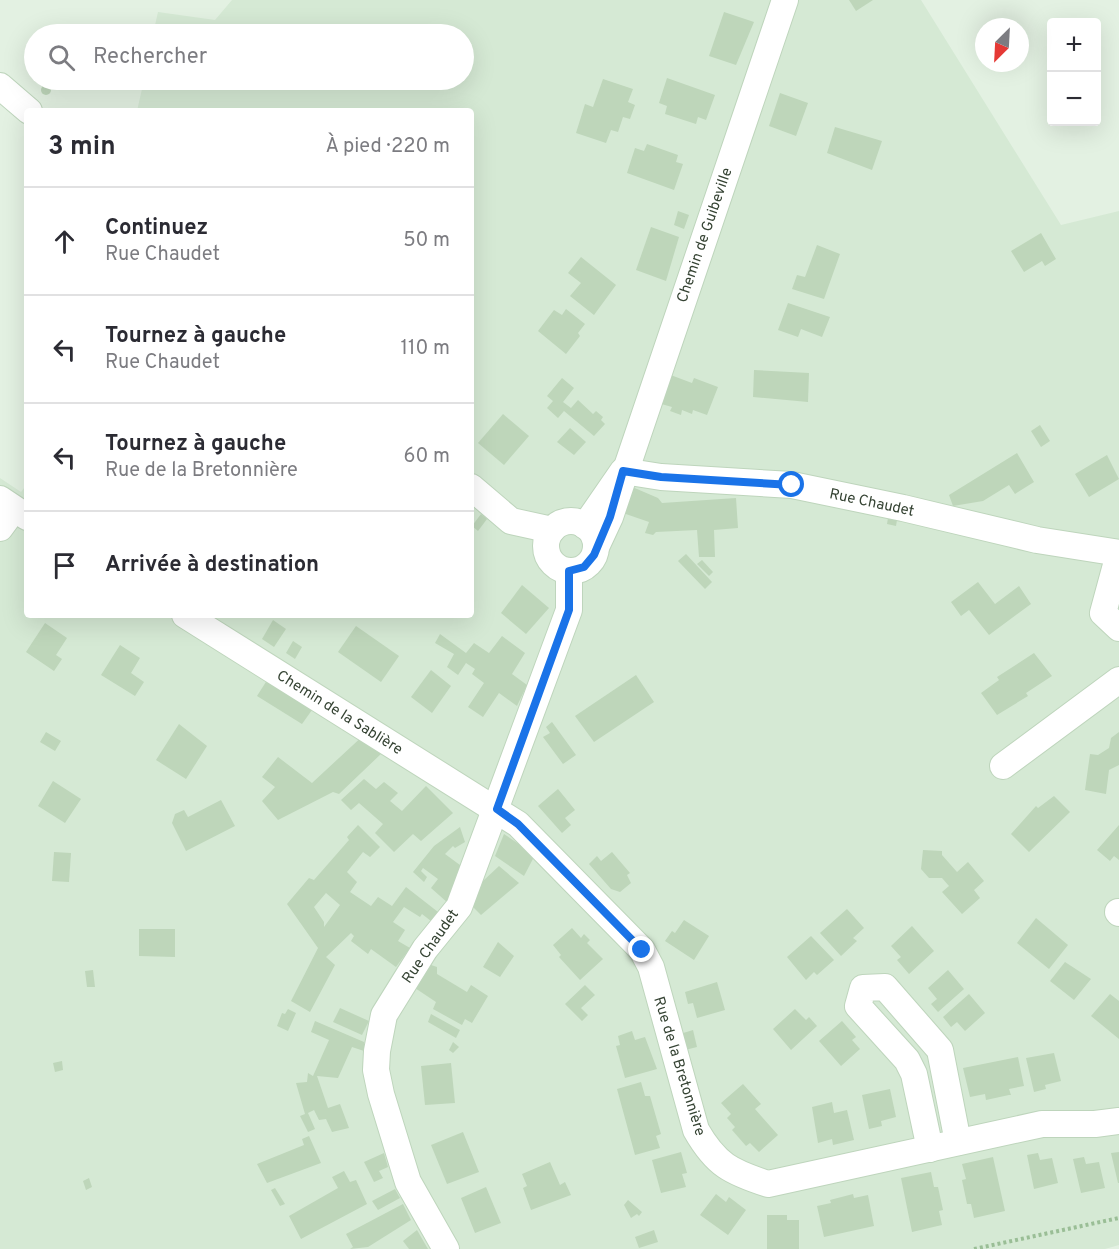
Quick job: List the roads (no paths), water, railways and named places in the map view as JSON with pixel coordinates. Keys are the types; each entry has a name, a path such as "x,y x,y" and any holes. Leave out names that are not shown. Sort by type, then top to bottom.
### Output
{"street":[{"name":"Chemin de Guibeville","path":"623,471 785,0"},
{"path":"0,86 26,108"},
{"path":"549,541 554,565 569,571 584,567 590,562 590,536 623,471"},
{"name":"Rue Chaudet","path":"623,471 661,477 792,485 903,508 1037,540 1119,554"},
{"path":"474,490 511,521 549,541"},
{"path":"549,541 572,521 590,536"},
{"path":"1119,554 1103,613 1119,628"},
{"name":"Rue Chaudet","path":"446,1249 408,1182 381,1094 376,1070 377,1051 384,1015 425,949 459,907 569,610 569,571"},
{"name":"Chemin de la Sablière","path":"190,618 497,809"},
{"path":"1003,766 1119,680"},
{"name":"Rue de la Bretonnière","path":"497,809 518,824 642,950 651,967 696,1130 705,1146 736,1173 768,1184 1042,1124 1095,1124 1119,1120"},
{"path":"930,1149 914,1074 907,1060 858,1006 862,988 885,987 940,1050 958,1142"}]}
